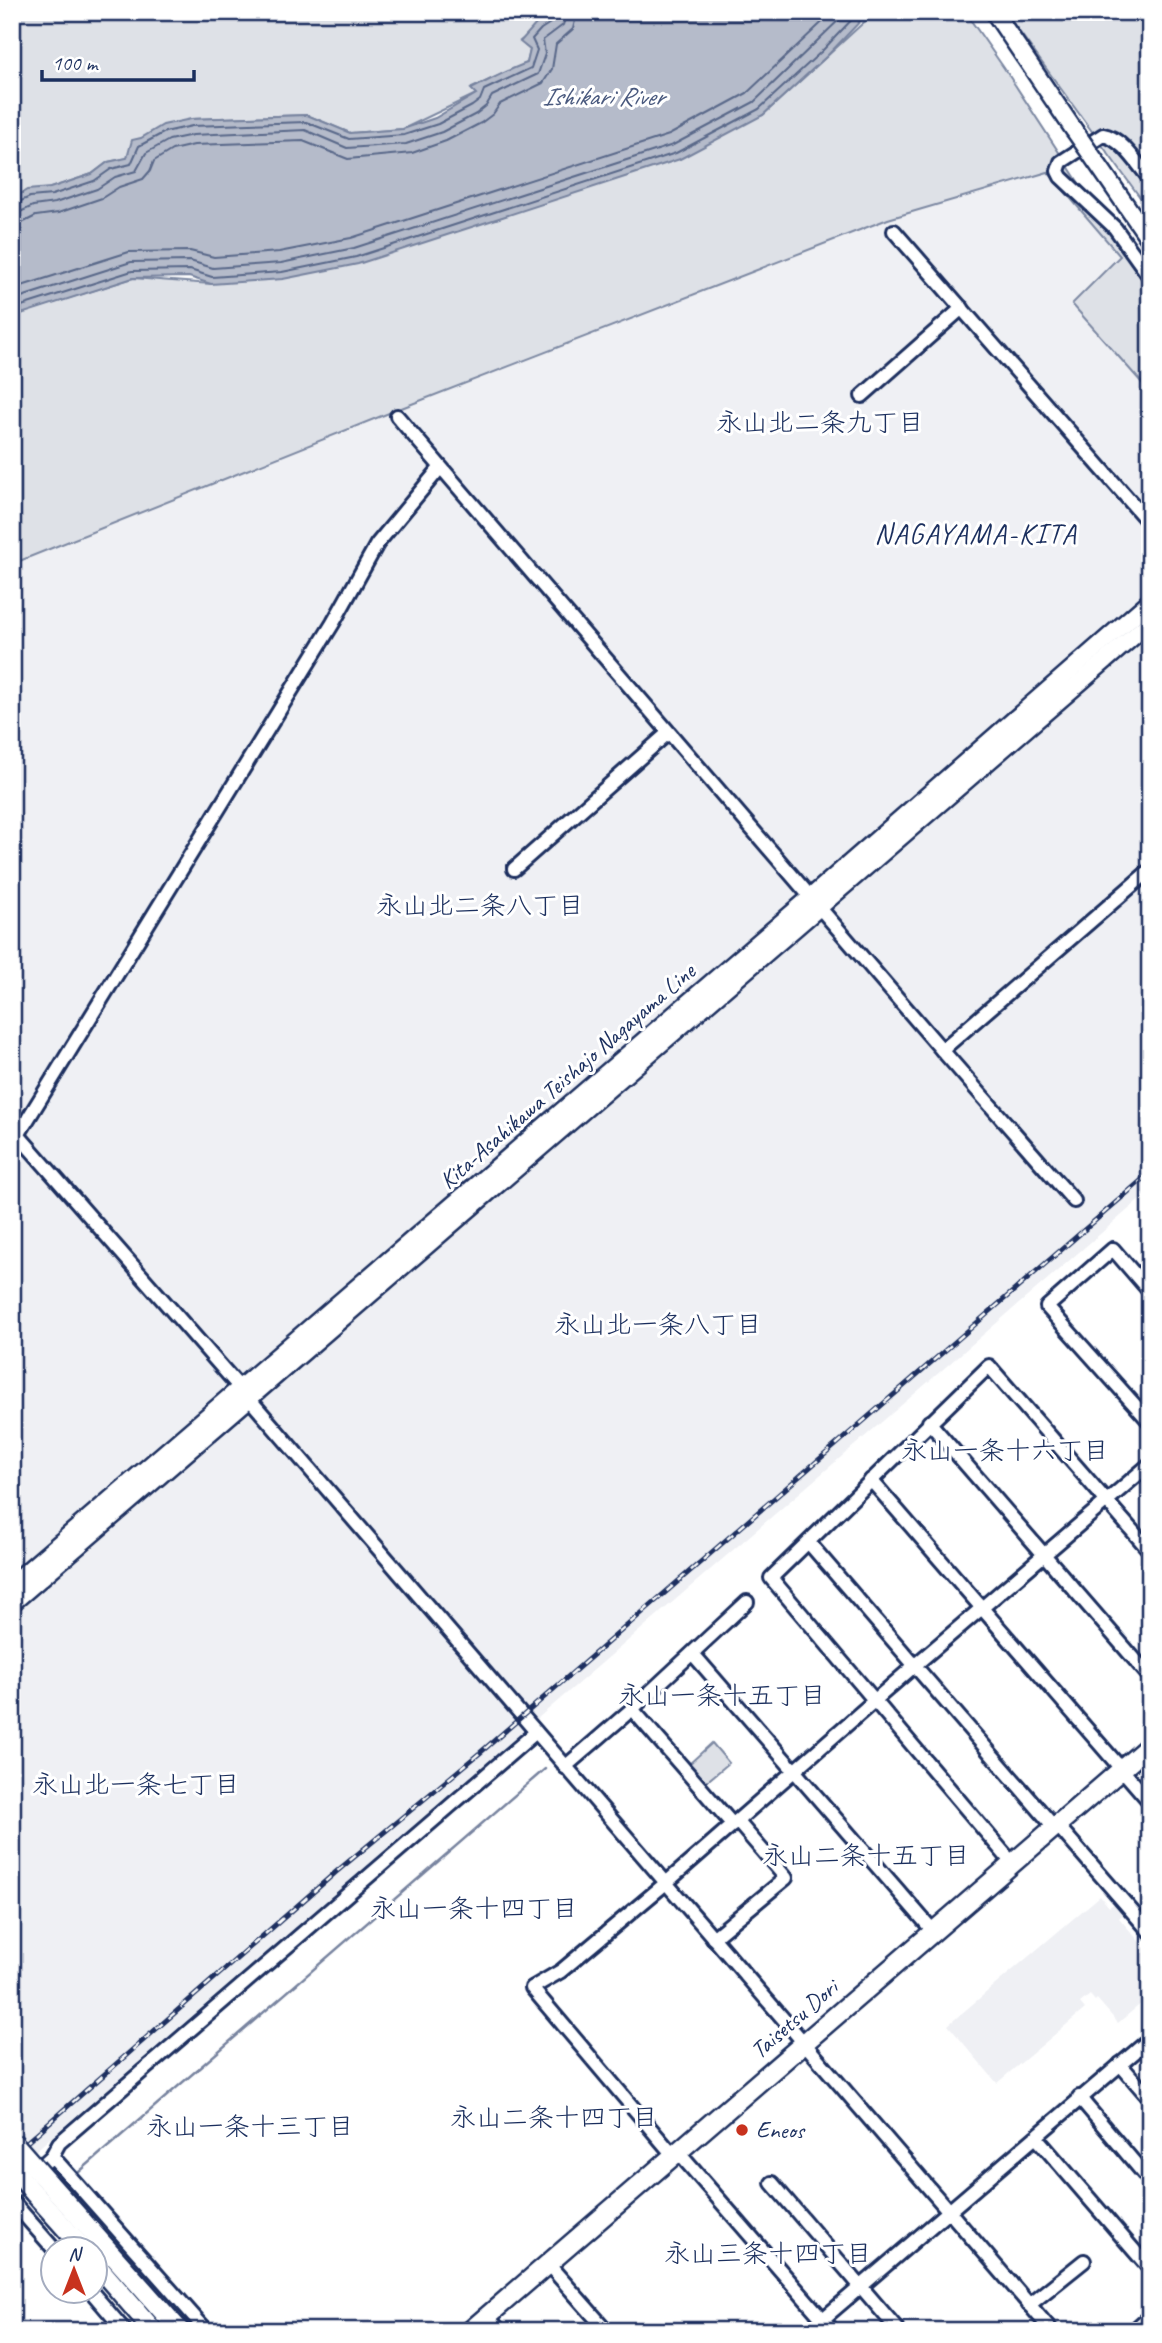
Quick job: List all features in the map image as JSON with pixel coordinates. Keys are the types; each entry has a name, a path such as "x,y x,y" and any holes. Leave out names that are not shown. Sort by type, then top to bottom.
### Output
{"highway":[{"name":"Taisetsu Dori","path":"470,2331 1150,1745"},
{"path":"12,2141 73,2234"},
{"path":"12,2167 41,2187 180,2331"},
{"path":"108,2278 154,2331"}],"main road":[{"path":"994,12 1150,240"},
{"name":"Kita-Asahikawa Teishajo Nagayama Line","path":"815,902 1150,601"},
{"name":"Kita-Asahikawa Teishajo Nagayama Line","path":"12,1584 244,1393 815,902 1150,622"},
{"name":"Kita-Asahikawa Teishajo Nagayama Line","path":"12,1603 244,1393"}],"street":[{"path":"1150,179 1126,150 1107,135 1060,162 1058,171 1061,177 1115,228 1150,278"},
{"path":"894,231 1150,524"},
{"path":"862,396 962,308"},
{"path":"397,416 1074,1201"},
{"path":"440,468 377,544 333,623 15,1131 1052,2331"},
{"path":"514,869 668,733"},
{"path":"942,1050 1150,870"},
{"path":"1150,1292 1113,1249 1047,1307 1150,1422"},
{"path":"1013,1864 771,1578 989,1366 1150,1551"},
{"path":"929,1422 1150,1677"},
{"path":"833,2331 532,1988 561,1971 666,1884 914,1666 1150,1464"},
{"path":"871,1480 1150,1802"},
{"path":"809,1543 914,1666 1150,1932"},
{"path":"565,1767 693,1654 747,1602"},
{"path":"693,1654 934,1932"},
{"path":"632,1709 786,1878 713,1938"},
{"path":"12,2193 52,2156 59,2143 536,1732"},
{"path":"823,2319 1079,2097 1150,2039"},
{"path":"1120,2064 1150,2099"},
{"path":"1079,2097 1150,2181"},
{"path":"1036,2137 1150,2269"},
{"path":"52,2156 207,2331"},
{"path":"772,2183 899,2331"},
{"path":"12,2202 40,2234"},
{"path":"1029,2305 1084,2261"},
{"path":"548,2264 607,2331"},
{"path":"101,2304 125,2331"},
{"path":"487,2316 500,2331"},
{"path":"1133,2331 1150,2316"}],"shaded area":[{"path":"12,12 559,12 520,41 530,50 527,63 472,88 476,94 403,129 350,133 307,115 191,119 127,158 108,162 92,174 12,201"},
{"path":"875,12 965,12 1150,292 1150,392 1072,304 1120,256 1048,172 888,219 404,407 12,564 12,316 133,278 211,284 763,115"},
{"path":"1005,12 1150,12 1150,137 1143,143 1150,152 1150,211"},
{"path":"1048,172 1120,257 1072,304 1150,392 1150,1191 12,2171 12,564 404,407 888,219"},
{"path":"712,1743 729,1763 705,1783 689,1764"},
{"path":"1100,1896 1109,1907 1115,1903 1124,1913 1119,1918 1150,1954 1150,1996 1118,2023 1097,1999 1095,2001 1090,1995 1080,2003 1085,2009 997,2083 948,2025"}],"water":[{"name":"Ishikari River","path":"555,12 869,12 827,56 763,115 680,159 358,264 283,279 211,284 189,277 133,278 12,317 12,199 27,190 50,188 92,174 108,162 127,158 132,140 141,138 163,125 191,119 307,115 350,133 403,129 435,118 476,94 471,89 527,63 530,50 520,42 536,24"}],"waterway":[{"path":"79,2172 545,1769"},
{"path":"12,2229 19,2223"}],"railway":[{"path":"12,2155 336,1872 481,1752 1150,1173"}],"place":[{"name":"Eneos","path":"742,2130"}],"district":[{"name":"永山北二条九丁目","path":"820,422"},
{"name":"NAGAYAMA-KITA","path":"976,533"},
{"name":"永山北二条八丁目","path":"480,905"},
{"name":"永山北一条八丁目","path":"658,1324"},
{"name":"永山一条十六丁目","path":"1005,1450"},
{"name":"永山一条十五丁目","path":"722,1695"},
{"name":"永山北一条七丁目","path":"136,1784"},
{"name":"永山二条十五丁目","path":"866,1855"},
{"name":"永山一条十四丁目","path":"474,1908"},
{"name":"永山二条十四丁目","path":"554,2117"},
{"name":"永山一条十三丁目","path":"250,2126"},
{"name":"永山三条十四丁目","path":"768,2253"}]}
